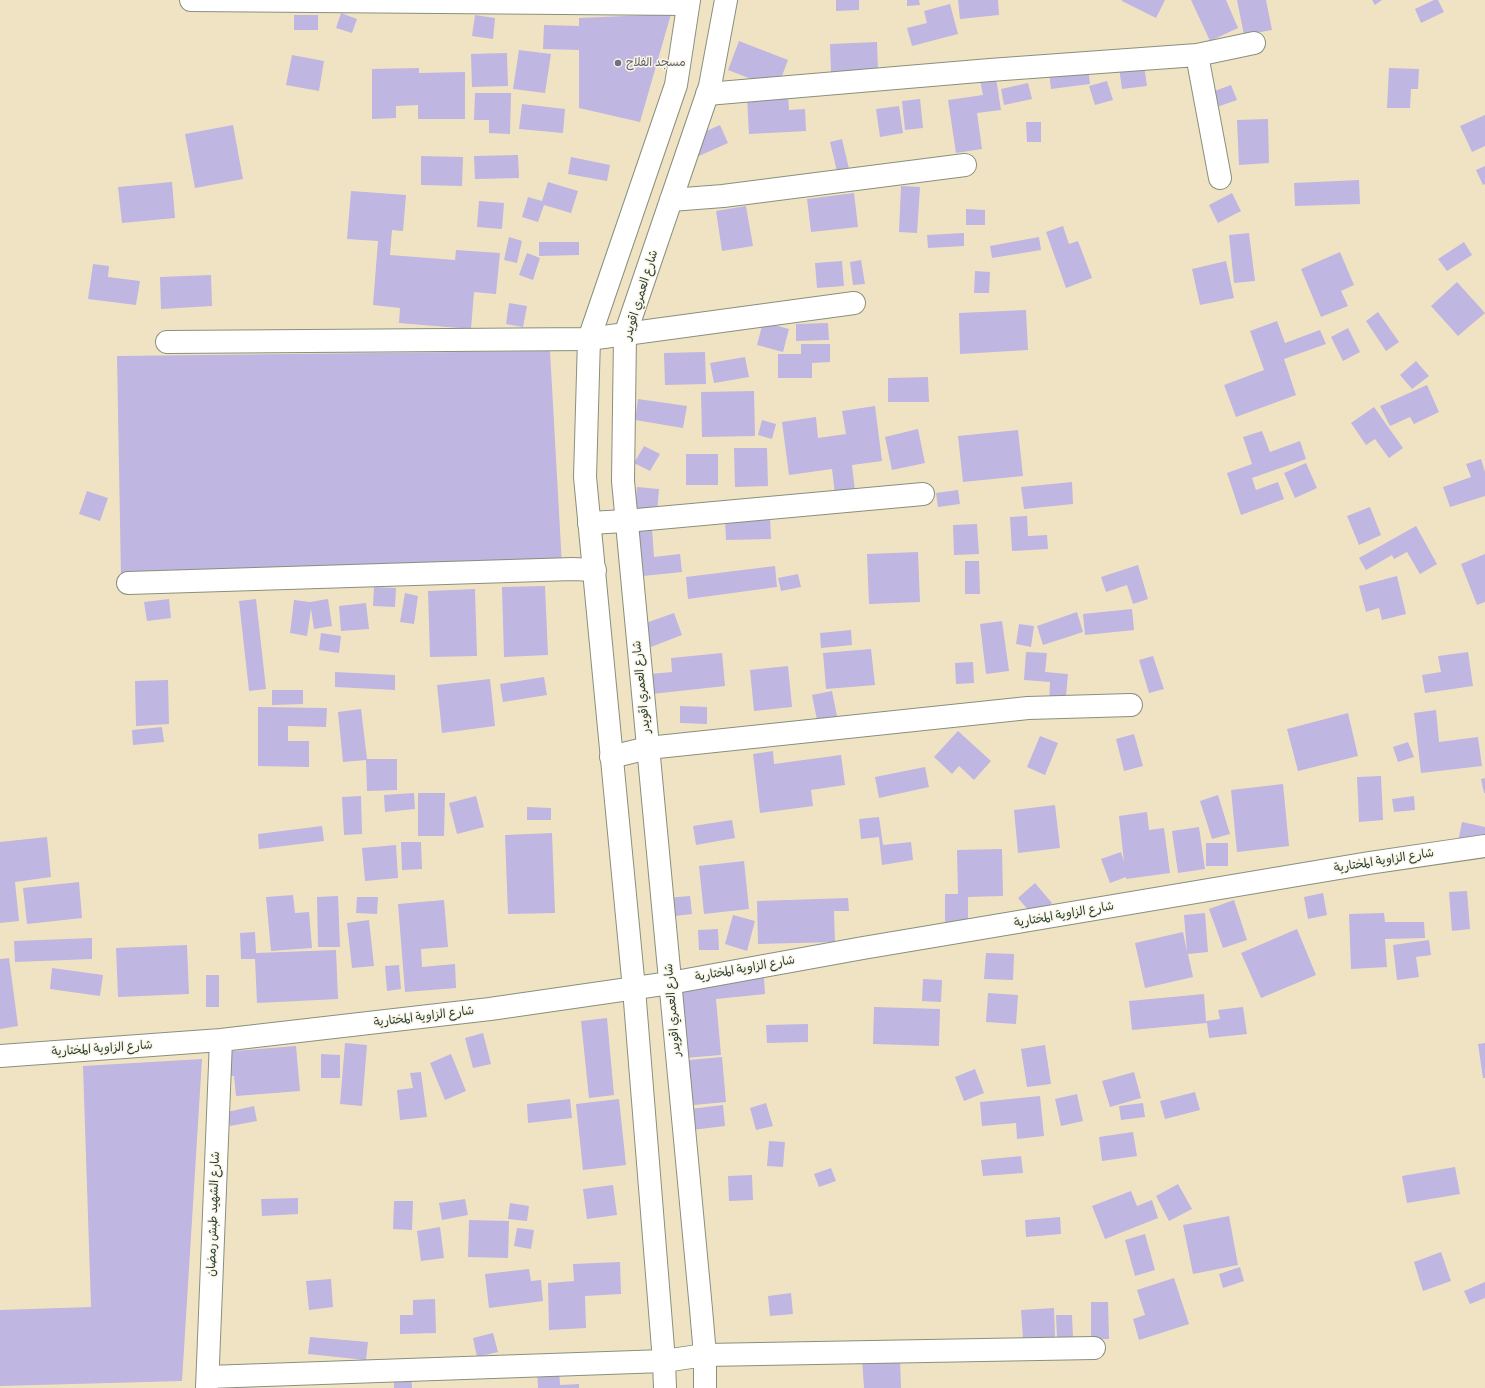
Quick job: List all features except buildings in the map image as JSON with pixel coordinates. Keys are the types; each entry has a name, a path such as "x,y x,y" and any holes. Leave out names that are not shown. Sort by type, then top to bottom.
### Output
{"street":[{"path":"191,0 688,2 676,85 589,339 585,477 634,989 665,1388"},
{"name":"شارع العمري اقويدر","path":"705,1388 705,1355 622,481 625,335 707,94 726,0"},
{"path":"707,94 990,70 1197,55 1254,44"},
{"path":"1197,55 1220,178"},
{"path":"672,200 723,196 965,165"},
{"path":"167,342 589,339 854,303"},
{"path":"589,523 626,521 923,494"},
{"path":"128,583 573,569 595,570"},
{"path":"611,757 648,748 1028,708 1131,705"},
{"name":"شارع الزاوية المختارية","path":"0,1056 221,1040 490,1009 634,989 863,948 1369,863 1485,846"},
{"name":"شارع الشهيد طبش رمضان","path":"207,1383 221,1040"},
{"path":"207,1383 664,1361 705,1355 1094,1348"}],"place":[{"name":"مسجد الفلاح","path":"618,63"}]}
